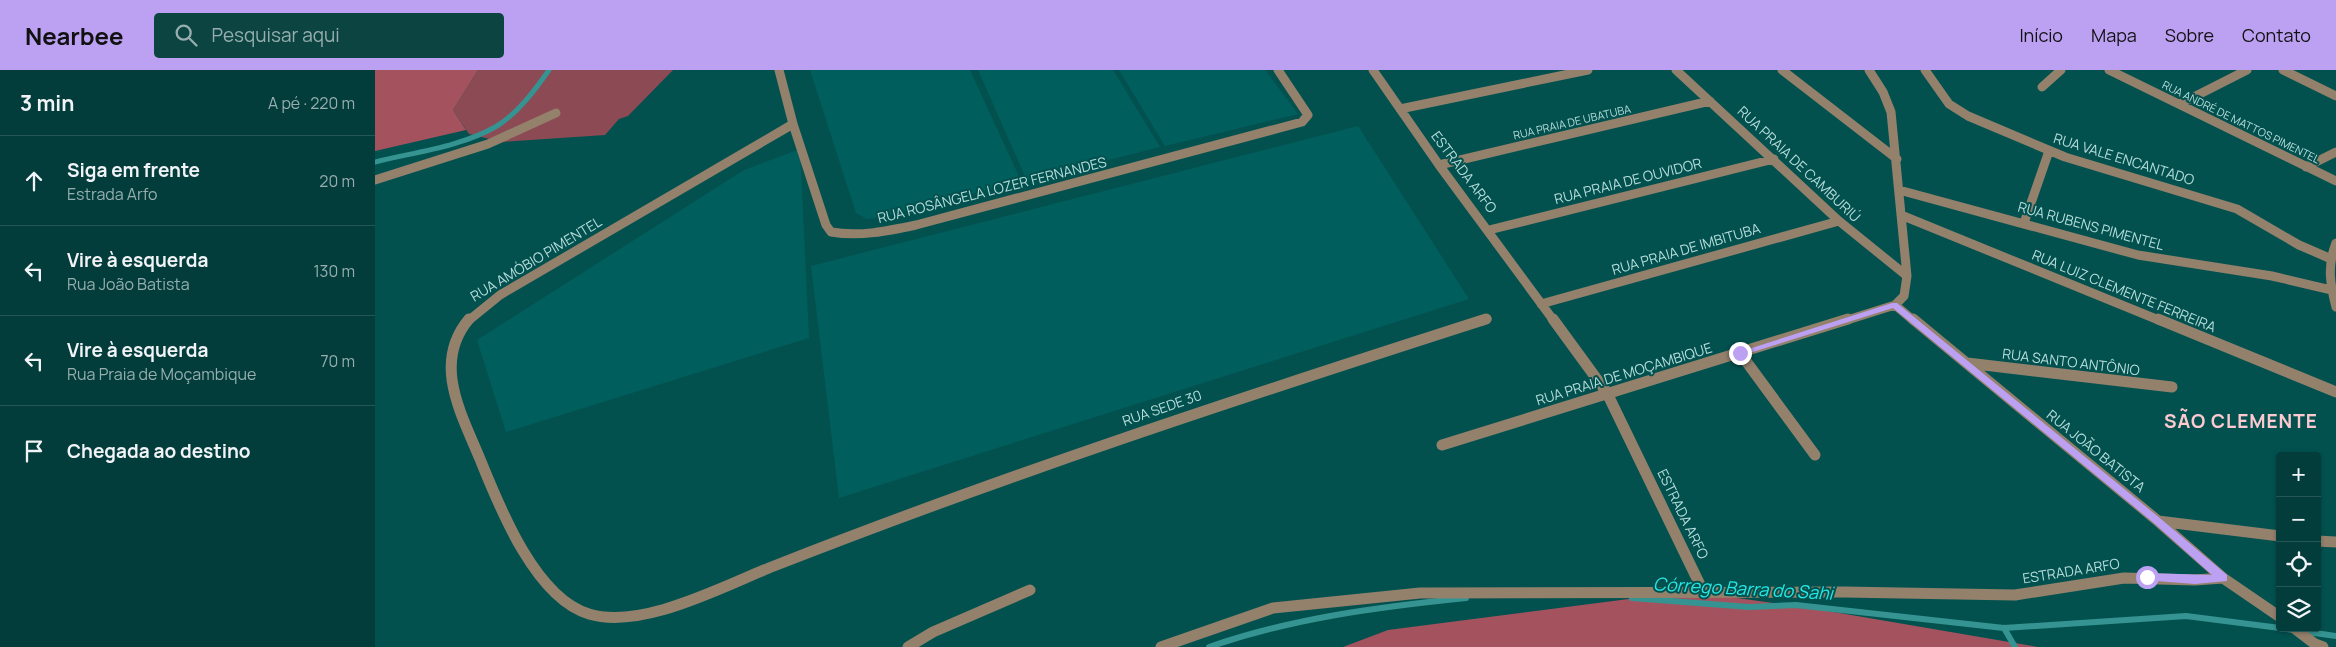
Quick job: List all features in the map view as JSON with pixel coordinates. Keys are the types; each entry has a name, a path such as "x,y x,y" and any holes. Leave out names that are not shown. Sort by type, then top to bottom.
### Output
{"street":[{"name":"RUA ROSÂNGELA LOZER FERNANDES","path":"779,70 793,124 827,225 831,232 844,235 865,234 916,225 1288,127 1307,118 1308,115 1304,105 1278,70"},
{"name":"ESTRADA ARFO","path":"1373,70 1439,165 1489,230 1607,393 1704,594 1844,592 2015,595 2124,578 2195,580 2223,578"},
{"path":"1400,109 1588,70"},
{"name":"RUA PRAIA DE CAMBURIÚ","path":"1676,70 1839,221 1907,276"},
{"path":"1781,70 1897,159"},
{"path":"1869,70 1883,92 1891,112 1897,159 1907,276 1904,296 1895,305"},
{"name":"RUA VALE ENCANTADO","path":"1925,70 1939,92 1954,108 2049,151 2237,209 2299,245 2329,258"},
{"path":"2042,87 2061,70"},
{"name":"RUA ANDRÉ DE MATTOS PIMENTEL","path":"2109,70 2336,181"},
{"path":"2180,104 2247,70"},
{"path":"2283,70 2336,96"},
{"name":"RUA PRAIA DE UBATUBA","path":"1439,165 1711,101"},
{"path":"375,180 488,144 555,113"},
{"name":"RUA AMÓBIO PIMENTEL","path":"793,124 476,310 460,327 453,344 449,375 463,416 505,514 542,579 557,597 583,613 614,616 657,612 850,536"},
{"path":"2024,223 2049,151"},
{"path":"2306,167 2336,152"},
{"name":"RUA PRAIA DE OUVIDOR","path":"1489,230 1774,159"},
{"name":"RUA RUBENS PIMENTEL","path":"1899,190 2138,254 2272,276 2333,290"},
{"name":"RUA LUIZ CLEMENTE FERREIRA","path":"1901,215 2336,392"},
{"name":"RUA PRAIA DE IMBITUBA","path":"1541,304 1839,221"},
{"path":"2336,243 2329,258 2336,307"},
{"name":"RUA PRAIA DE MOÇAMBIQUE","path":"1442,445 1895,305"},
{"name":"RUA JOÃO BATISTA","path":"1895,305 2158,521 2223,578 2276,614"},
{"name":"RUA SEDE 30","path":"850,536 1161,424 1487,319"},
{"path":"1740,353 1815,455"},
{"name":"RUA SANTO ANTÔNIO","path":"1967,363 2172,387"},
{"path":"2158,521 2276,536"},
{"path":"2321,540 2336,542"},
{"path":"908,647 933,632 1030,590"},
{"path":"1161,647 1273,608 1420,593 1704,594"},
{"path":"2299,632 2315,644 2323,647"}],"shaded area":[{"path":"375,70 478,70 453,110 466,130 375,151"},
{"path":"478,70 673,70 628,116 619,119 605,135 502,142 469,134 453,110"},
{"path":"810,70 970,70 1021,181 867,219 856,213"},
{"path":"978,70 1113,70 1160,147 1027,181"},
{"path":"1119,70 1265,70 1298,114 1165,146"},
{"path":"1358,126 1469,299 839,498 811,266"},
{"path":"800,149 809,338 506,432 477,340 744,170"},
{"path":"1706,589 1709,594 1816,609 2038,647 1343,647 1388,630"}],"waterway":[{"path":"375,162 453,144 497,126 519,108 549,70"},
{"name":"Córrego Barra do Sahi","path":"1209,647 1272,628 1304,621 1401,605 1466,598"},
{"name":"Córrego Barra do Sahi","path":"1632,598 1749,607 1796,605 2004,628"},
{"name":"Córrego Barra do Sahi","path":"2004,628 2186,616 2336,636"},
{"path":"2004,628 2015,647"}],"district":[{"name":"SÃO CLEMENTE","path":"2241,421"}],"route":[{"path":"1740,353 1895,305 2158,521 2223,578 2195,580 2147,577"}]}
